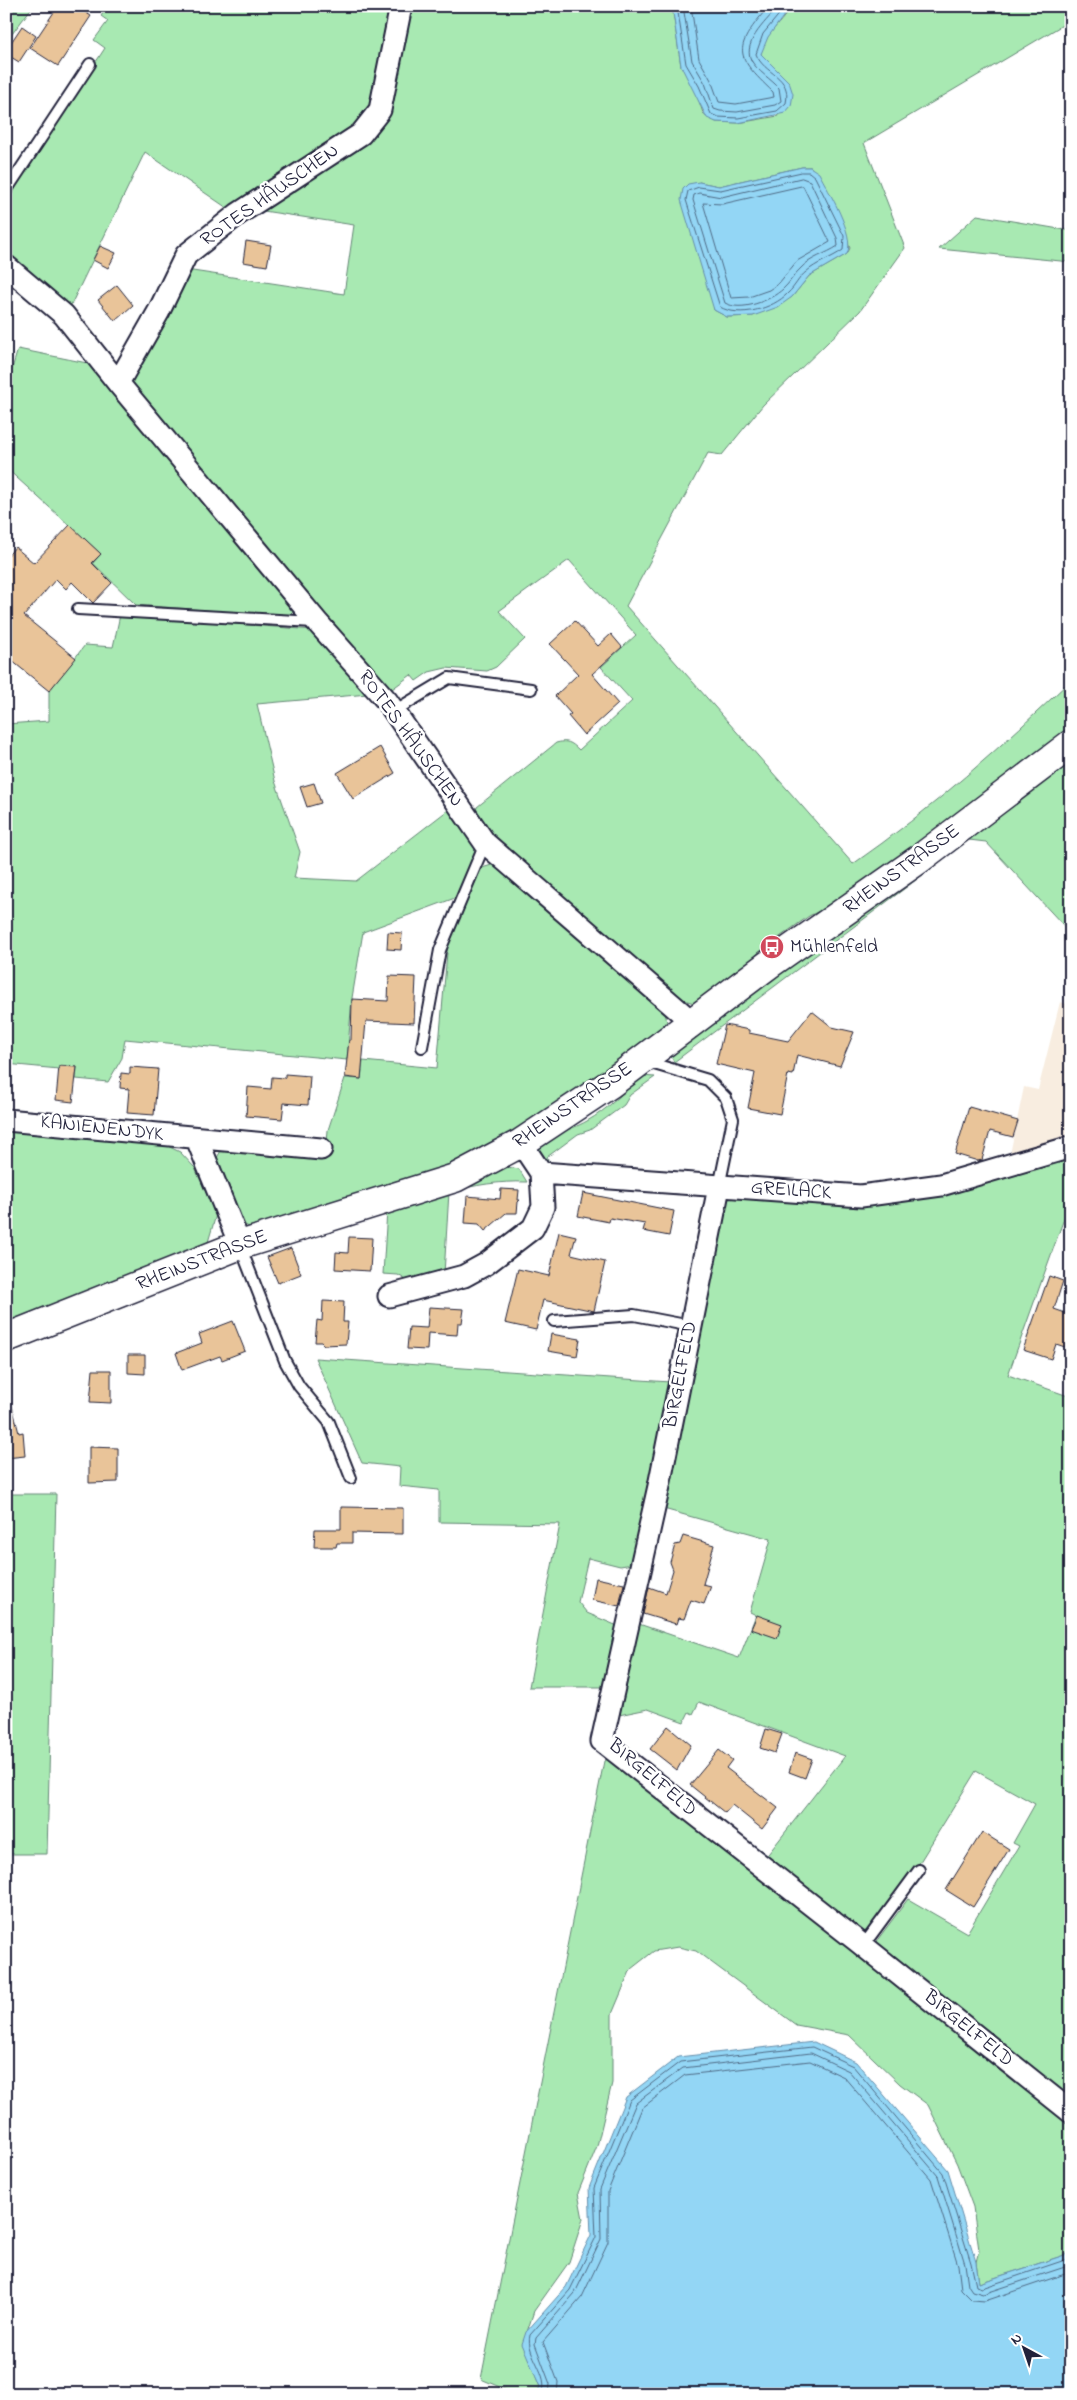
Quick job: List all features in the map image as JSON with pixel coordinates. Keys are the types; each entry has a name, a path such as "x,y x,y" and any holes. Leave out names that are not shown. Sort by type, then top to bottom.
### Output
{"main road":[{"name":"RHEINSTRASSE","path":"6,1338 240,1245 455,1178 521,1143 567,1114 918,860 1071,744"}],"street":[{"name":"ROTES HÄUSCHEN","path":"118,383 159,312 186,256 238,214 361,134 380,110 401,6"},
{"name":"ROTES HÄUSCHEN","path":"6,266 64,315 118,383 394,711 485,843 692,1022"},
{"name":"KANIENENDYK","path":"6,1120 321,1149"},
{"path":"197,1139 240,1245"},
{"path":"389,1296 464,1276 486,1264 533,1228 543,1208 541,1173 521,1143"},
{"name":"GREILACK","path":"541,1173 860,1196 941,1185 1071,1148"},
{"name":"BIRGELFELD","path":"719,1187 659,1486 602,1741 1071,2112"}],"lane":[{"path":"6,191 90,64"},
{"path":"78,609 318,622"},
{"path":"394,711 449,678 532,689"},
{"path":"422,1047 440,950 485,843"},
{"path":"641,1060 708,1080 726,1098 733,1120 719,1187"},
{"path":"240,1245 285,1361 299,1386 330,1422 351,1478"},
{"path":"554,1321 634,1315 691,1326"},
{"path":"863,1946 919,1870"}],"shaded area":[{"path":"1060,1002 1071,1005 1071,1141 1009,1159 1024,1087 1038,1090"}],"green space":[{"path":"6,6 33,6 6,42"},
{"path":"108,6 396,6 370,117 233,212 145,152 69,309 6,257 6,200 105,48 94,40 108,21 101,16"},
{"path":"408,6 672,6 681,66 695,88 703,113 716,122 738,123 778,116 761,54 765,40 791,6 1071,6 1071,20 864,143 905,248 860,311 763,405 722,455 708,453 626,606 853,864 910,822 966,776 1071,680 1071,730 1030,763 848,897 809,916 759,952 729,983 701,1005 677,998 509,852 475,813 477,807 556,743 569,742 579,750 632,701 601,667 636,635 569,560 499,611 525,639 496,667 487,671 446,668 429,672 416,681 411,675 388,692 129,379 186,270 344,294 354,225 257,210 366,138","holes":["802,167 811,167 850,248 847,254 809,276 792,297 753,316 727,317 714,310 699,182 719,186"]},
{"path":"977,215 1071,231 1071,262 939,249"},
{"path":"18,349 92,364 296,609 289,616 136,605 93,563 101,554 6,468 6,388"},
{"path":"120,615 314,630 368,694 257,704 275,781 300,852 294,878 356,881 448,810 479,846 455,898 363,932 352,998 347,1060 125,1039 122,1058 108,1082 76,1079 77,1067 60,1065 59,1069 6,1064 6,724 49,721 49,691 85,645 113,647"},
{"path":"1071,755 1071,924 1064,926 986,842 969,840 674,1062 668,1051"},
{"path":"495,864 665,1011 668,1029 557,1111 458,1166 257,1231 241,1223 215,1161 225,1144 326,1155 328,1130 345,1078 361,1079 363,1061 437,1068 448,941 482,868"},
{"path":"641,1076 655,1077 630,1095 624,1105 590,1130 578,1134 547,1157 550,1167 536,1154 540,1147 552,1137 580,1125 601,1112"},
{"path":"6,1124 149,1137 180,1152 195,1168 216,1215 206,1249 6,1328"},
{"path":"1071,1155 1071,1199 1008,1375 1071,1397 1071,2103 876,1947 878,1939 908,1899 967,1933 1019,1846 1013,1843 1035,1804 976,1771 918,1865 871,1930 858,1933 765,1858 845,1756 699,1702 693,1714 689,1712 684,1722 648,1709 614,1716 633,1622 739,1658 756,1615 750,1612 771,1539 660,1508 723,1196 863,1203"},
{"path":"501,1166 519,1169 527,1182 487,1184 449,1192 444,1274 408,1281 398,1275 383,1274 387,1210"},
{"path":"315,1358 670,1382 633,1564 620,1566 588,1558 578,1602 587,1613 620,1627 607,1687 529,1687 560,1524 439,1522 439,1490 399,1486 400,1467 362,1463"},
{"path":"6,1494 56,1494 47,1854 6,1854"},
{"path":"612,1757 1071,2123 1071,2253 979,2283 976,2262 979,2250 973,2207 957,2164 928,2105 900,2084 849,2035 796,2025 696,1951 678,1947 654,1951 631,1969 612,2014 612,2083 597,2146 578,2193 583,2219 569,2262 534,2311 523,2344 540,2387 536,2394 516,2394 481,2379 604,1761"}],"water":[{"path":"672,6 791,6 768,37 761,54 789,82 793,94 791,106 785,113 738,123 716,122 707,118 681,66"},
{"path":"802,167 810,167 819,173 840,213 848,236 849,246 847,254 809,276 792,297 778,307 753,316 727,317 714,310 681,200 683,189 688,184 699,182 719,186"},
{"path":"814,2042 856,2062 948,2170 976,2262 979,2283 1071,2253 1071,2394 536,2394 540,2387 522,2344 526,2332 566,2287 591,2235 589,2188 626,2097 678,2057"}],"building":[{"path":"58,6 76,6 91,16 58,66 30,48"},
{"path":"22,26 36,36 19,62 6,54 6,50"},
{"path":"246,241 271,245 267,266 243,262"},
{"path":"100,246 116,253 108,268 93,260"},
{"path":"117,285 133,305 115,321 98,300"},
{"path":"70,525 101,554 92,563 112,583 93,603 72,582 66,589 56,579 24,616 76,658 49,691 6,656 6,558 15,547 34,563"},
{"path":"575,621 598,646 611,634 622,647 592,674 618,704 584,735 568,716 571,714 555,696 578,674 550,644"},
{"path":"380,747 395,773 353,799 337,773"},
{"path":"314,783 321,803 307,807 300,787"},
{"path":"388,932 402,933 401,950 387,949"},
{"path":"389,976 416,977 414,1023 366,1021 361,1079 345,1077 349,1040 351,1040 352,999 388,1001"},
{"path":"812,1011 832,1027 854,1032 840,1066 797,1055 793,1075 788,1074 780,1114 748,1108 755,1073 716,1064 725,1025 749,1030 749,1033 788,1041"},
{"path":"59,1066 77,1067 73,1102 56,1100"},
{"path":"130,1067 158,1069 154,1115 127,1113 129,1089 120,1088 121,1073 130,1074"},
{"path":"285,1074 310,1076 308,1105 284,1103 282,1119 246,1116 248,1087 271,1089 272,1077 285,1078"},
{"path":"969,1107 1018,1121 1013,1137 990,1131 982,1160 978,1161 955,1154"},
{"path":"501,1189 519,1190 518,1200 520,1200 517,1213 506,1213 485,1231 479,1224 465,1223 467,1196 500,1199"},
{"path":"583,1193 674,1211 669,1236 643,1231 645,1224 610,1218 609,1222 578,1216"},
{"path":"559,1232 576,1236 571,1254 605,1262 594,1311 543,1300 536,1330 505,1323 518,1269 549,1276"},
{"path":"349,1237 372,1238 370,1271 335,1269 336,1252 348,1253"},
{"path":"291,1248 301,1274 278,1283 267,1257"},
{"path":"1049,1276 1063,1281 1054,1309 1071,1315 1071,1349 1056,1344 1051,1359 1023,1350"},
{"path":"323,1301 344,1302 343,1322 348,1322 346,1344 324,1345 321,1342 315,1342 317,1320 322,1321"},
{"path":"429,1307 464,1309 462,1323 458,1323 457,1335 428,1333 427,1350 407,1349 409,1327 427,1328"},
{"path":"233,1321 245,1351 222,1360 220,1356 182,1370 176,1353 202,1343 199,1334"},
{"path":"551,1334 580,1339 577,1356 548,1351"},
{"path":"128,1355 145,1355 145,1374 128,1373"},
{"path":"93,1370 111,1370 111,1403 90,1402"},
{"path":"11,1402 19,1433 23,1432 25,1456 6,1458 6,1403"},
{"path":"89,1447 118,1448 118,1482 89,1483"},
{"path":"341,1507 403,1508 403,1534 352,1533 352,1543 337,1543 336,1547 314,1547 315,1529 341,1529"},
{"path":"683,1536 714,1545 703,1584 711,1586 704,1604 691,1600 684,1619 678,1618 676,1624 643,1614 649,1587 666,1593 673,1570 670,1562 675,1545 680,1544"},
{"path":"596,1578 624,1584 619,1606 592,1600"},
{"path":"757,1615 782,1624 777,1638 751,1629"},
{"path":"668,1726 691,1745 677,1770 650,1749"},
{"path":"766,1729 782,1734 775,1753 760,1748"},
{"path":"719,1750 732,1760 726,1768 778,1808 762,1829 732,1805 725,1813 690,1785"},
{"path":"795,1753 812,1759 805,1778 789,1772"},
{"path":"982,1832 1009,1849 973,1907 946,1890"}],"place":[{"name":"Mühlenfeld","path":"772,947"}]}
